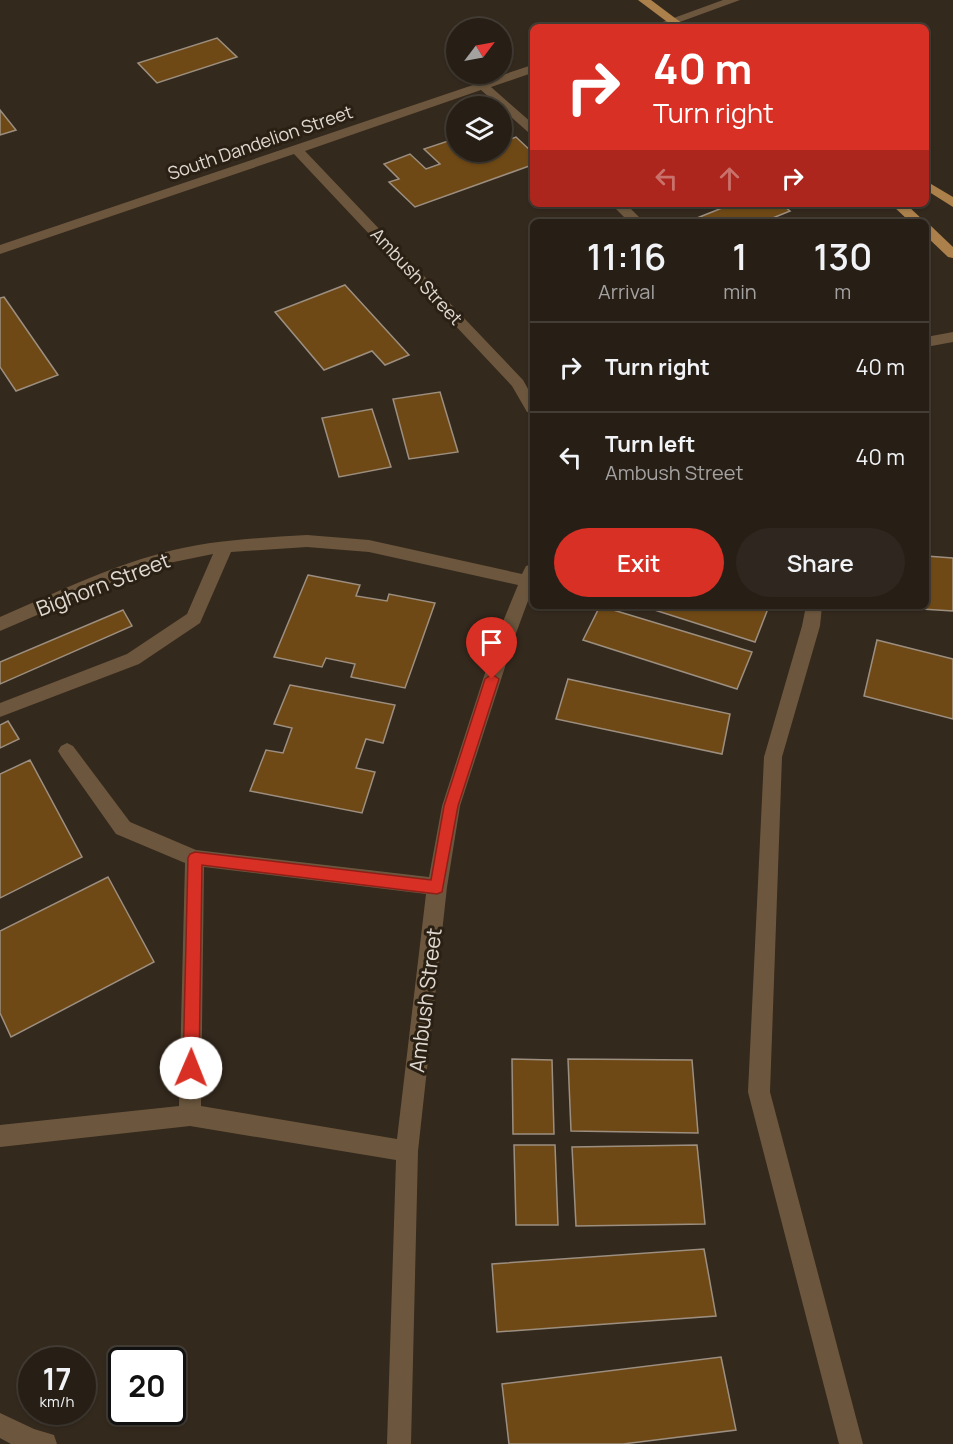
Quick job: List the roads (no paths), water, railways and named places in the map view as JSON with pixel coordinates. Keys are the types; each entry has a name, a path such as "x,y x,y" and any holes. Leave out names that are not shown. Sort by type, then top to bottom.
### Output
{"main road":[{"path":"644,0 677,24"},
{"path":"929,187 953,202"},
{"path":"901,207 915,219"},
{"path":"929,232 953,254"}],"street":[{"path":"677,24 734,0"},
{"name":"South Dandelion Street","path":"0,250 530,70"},
{"path":"483,86 530,127"},
{"name":"Ambush Street","path":"296,149 518,383 530,404"},
{"path":"621,207 634,219"},
{"path":"929,341 953,337"},
{"name":"Bighorn Street","path":"0,624 131,568 164,558 225,546 307,541 369,546 530,576"},
{"path":"0,710 133,659 194,618 225,546"},
{"name":"Ambush Street","path":"399,1444 407,1151 437,887 451,806 506,636 530,576"},
{"path":"814,609 811,626 772,757 759,1092 851,1444"},
{"path":"67,751 123,828 195,858 437,887"},
{"path":"190,1115 195,858"},
{"path":"0,1136 190,1115 407,1151"},
{"path":"0,1425 31,1441 45,1444"}]}
